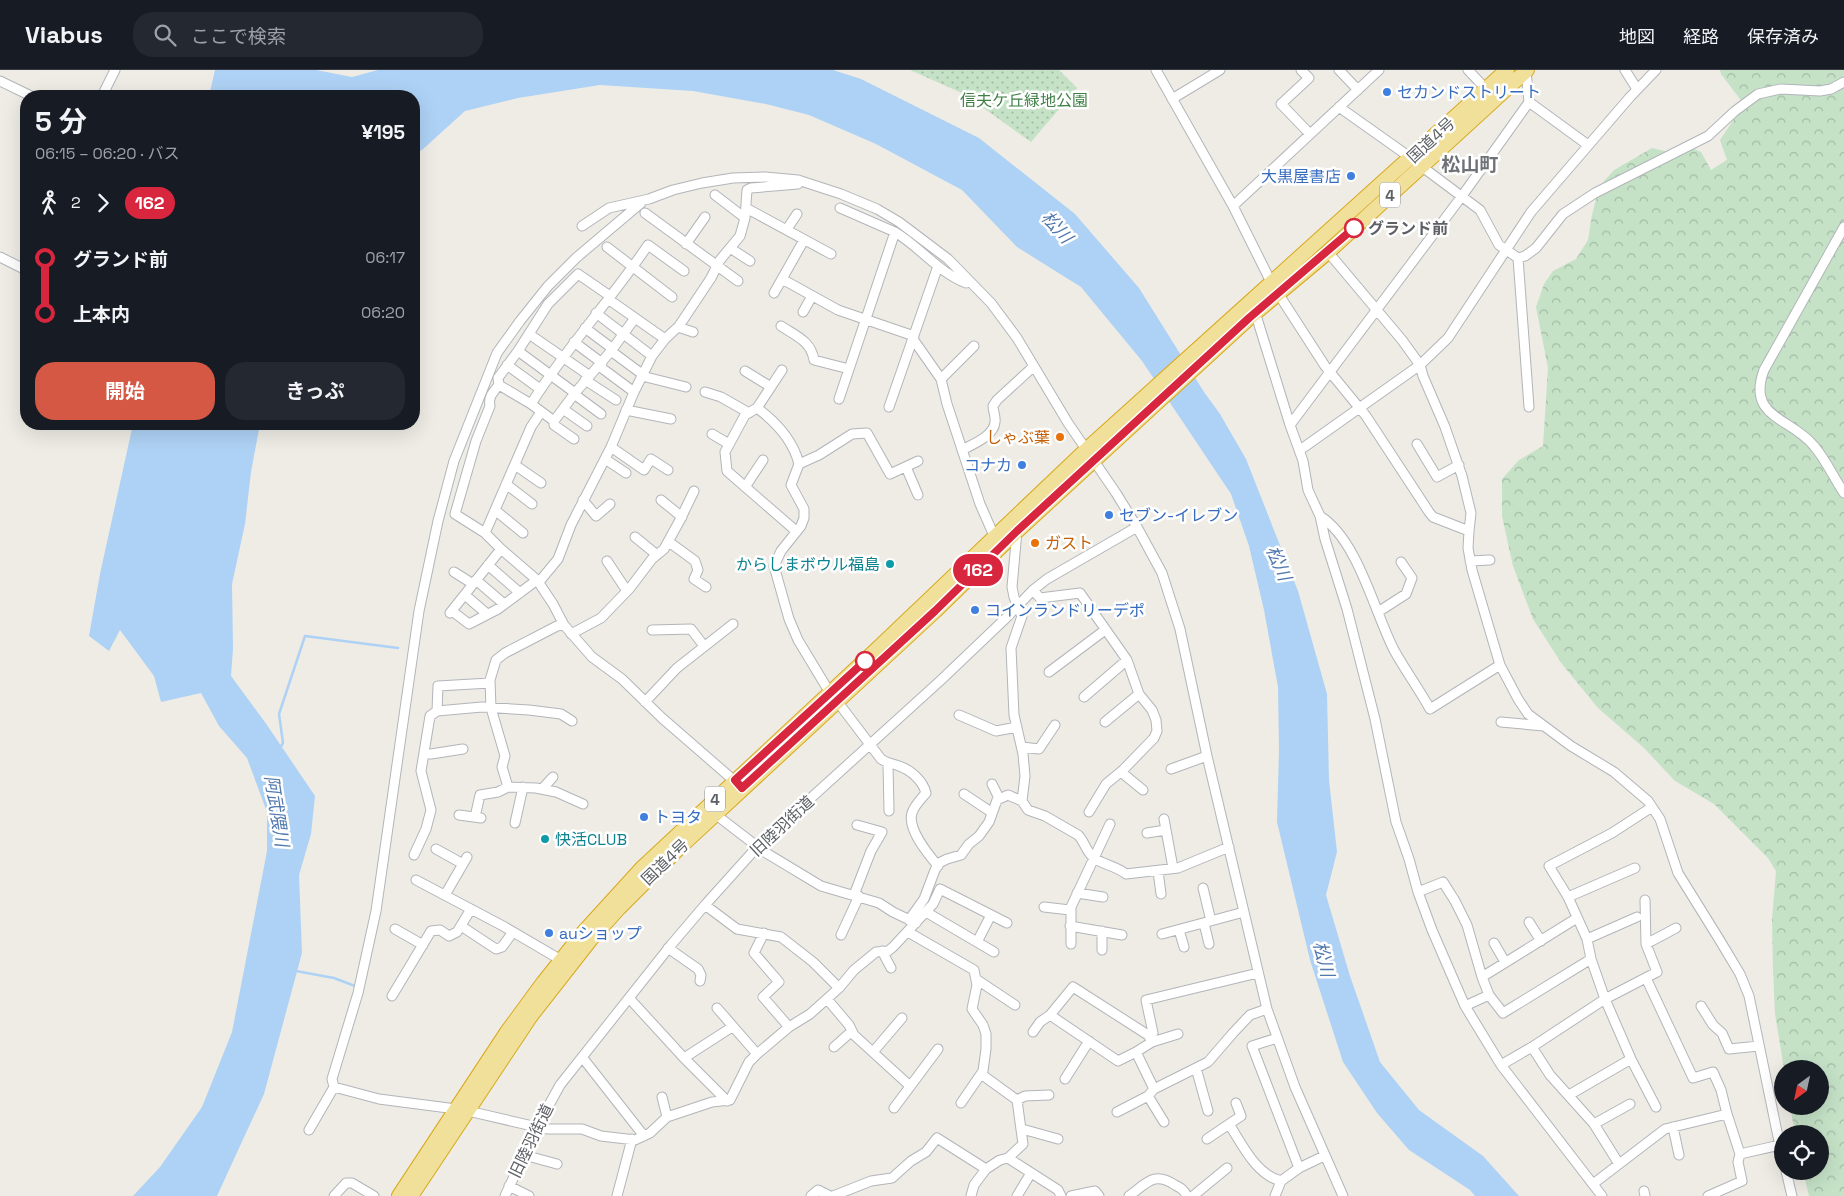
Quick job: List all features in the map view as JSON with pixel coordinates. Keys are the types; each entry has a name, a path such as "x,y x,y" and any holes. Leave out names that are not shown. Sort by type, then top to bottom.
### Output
{"highway":[{"name":"国道4号","path":"1275,288 1328,252 1486,89 1507,70"},
{"name":"国道4号","path":"411,1196 507,1032 588,926 643,867 833,697 995,538 1093,453 1416,162 1527,70"},
{"name":"国道4号","path":"833,697 935,611 1093,453"},
{"name":"国道4号","path":"399,1196 530,1017 591,939 648,878 715,814 738,784"}],"street":[{"path":"105,90 115,70"},
{"path":"1156,70 1233,206 1275,288 1324,366 1331,372 1359,408 1428,512 1434,517 1468,531"},
{"path":"1172,99 1220,70"},
{"path":"1302,70 1309,78 1281,104 1310,134"},
{"path":"1340,70 1358,90"},
{"path":"1233,206 1379,70"},
{"path":"1468,70 1486,89"},
{"path":"1290,425 1462,196 1529,102 1527,70"},
{"path":"1624,70 1637,89"},
{"path":"1300,450 1420,365 1448,338 1531,212 1637,89 1656,70"},
{"path":"0,81 20,91"},
{"path":"1339,107 1480,210 1499,245 1518,258 1526,256 1536,248 1563,214 1595,193 1708,136 1735,111 1758,94 1781,89 1812,92 1826,91 1844,82"},
{"path":"1529,102 1588,145"},
{"path":"582,226 609,208 649,199 683,188 733,178 764,177 805,183 841,194 899,222 948,259 990,303 1017,338 1068,424 1093,453 1162,573 1180,629 1207,756 1267,1009 1295,1088 1343,1196"},
{"path":"501,549 451,612 469,624 488,614 538,581 558,559 583,500 611,447 634,392 652,356 665,339 678,327 711,278 716,266 740,236 745,218 747,190 751,188 805,183"},
{"path":"715,195 745,218"},
{"path":"309,1130 334,1087 332,1079 358,993 376,911 419,611 438,520 454,461 497,353 520,321 548,286 576,258 638,204 649,199"},
{"path":"746,208 830,254"},
{"path":"840,208 895,232 938,266 971,285"},
{"path":"645,213 738,282"},
{"path":"787,229 796,214"},
{"path":"686,244 705,217"},
{"path":"1844,227 1764,370 1759,389 1766,408 1814,446 1844,493"},
{"path":"839,399 895,232"},
{"path":"774,293 804,240"},
{"path":"531,404 550,374 634,267 648,245 684,271"},
{"path":"607,247 672,297"},
{"path":"730,248 750,261"},
{"path":"1328,252 1420,365 1445,427 1471,513 1468,531 1470,561 1500,665 1528,714 1571,746 1614,772 1638,792 1652,808 1660,819 1678,873 1740,974 1749,996 1776,1125"},
{"path":"0,257 20,267"},
{"path":"1518,258 1528,407"},
{"path":"888,407 938,266"},
{"path":"665,339 578,274 548,304 498,378 499,385 491,394 490,406 475,444 455,514 485,533 538,581 564,625 592,657 622,679 662,718 738,784"},
{"path":"782,279 838,310 913,338 941,379 947,404 980,504 995,538"},
{"path":"803,312 812,296"},
{"path":"1249,312 1300,450 1308,490 1320,516 1325,539 1347,609 1374,719 1396,822 1418,892 1451,977 1465,1006 1501,1065 1602,1196"},
{"path":"596,313 652,356"},
{"path":"554,421 574,393 612,350 635,318"},
{"path":"781,326 812,350 814,360 849,370"},
{"path":"678,327 693,332"},
{"path":"585,328 642,375 686,387"},
{"path":"529,334 563,357 616,400"},
{"path":"574,342 634,392"},
{"path":"941,379 974,346"},
{"path":"518,351 601,414"},
{"path":"507,365 540,389"},
{"path":"962,450 989,434 996,420 993,406 997,400 1033,367"},
{"path":"782,370 757,408 744,415 725,452 727,471 796,531"},
{"path":"745,371 771,386"},
{"path":"499,385 531,404 554,421 554,425 574,439"},
{"path":"705,392 721,397 749,413"},
{"path":"757,408 779,426 794,450 799,464 791,485 793,491 800,499 805,513 801,526 781,551 774,566 789,619 798,640 833,697 881,759 888,765 898,765 924,784 926,793 912,811 911,818 917,839 938,866"},
{"path":"563,409 587,426"},
{"path":"626,410 672,419"},
{"path":"485,533 532,427 541,412"},
{"path":"712,434 729,444"},
{"path":"799,464 819,455 852,434 867,434 890,474 918,461"},
{"path":"1417,444 1437,477 1458,465"},
{"path":"611,447 644,470 651,459 668,470"},
{"path":"605,459 626,473"},
{"path":"745,487 763,460"},
{"path":"515,465 540,484"},
{"path":"906,467 918,495"},
{"path":"506,484 532,504"},
{"path":"572,634 601,618 669,542 694,491"},
{"path":"583,500 596,516 610,504"},
{"path":"661,500 682,517"},
{"path":"495,510 523,533"},
{"path":"1320,516 1330,523 1341,535 1354,558 1394,649 1430,709 1500,665"},
{"name":"旧陸羽街道","path":"505,1196 537,1127 560,1085 668,948 758,846 941,680 1033,590 1047,579 1137,527"},
{"path":"1017,531 1012,587 1022,616 1012,648 1014,715 1022,747 1025,776 1022,801"},
{"path":"635,537 657,555"},
{"path":"669,542 695,561 698,570 694,579 706,587"},
{"path":"1470,561 1490,560"},
{"path":"607,561 627,591"},
{"path":"1378,612 1406,594 1412,578 1401,562"},
{"path":"488,565 520,593"},
{"path":"454,572 475,582 504,604"},
{"path":"1033,590 1040,598 1080,593 1127,660 1139,694 1152,710 1156,720 1158,731 1154,738 1121,772 1106,784 1088,812"},
{"path":"465,595 488,614"},
{"path":"645,702 677,668 733,624"},
{"path":"508,787 502,767 505,756 491,708 490,683 496,660 505,653 557,626 564,625"},
{"path":"652,630 691,629 704,646"},
{"path":"1049,672 1105,630"},
{"path":"1084,697 1127,660"},
{"path":"437,711 438,686 490,683"},
{"path":"1105,722 1139,694"},
{"path":"414,855 426,828 431,810 421,771 430,716 437,711 491,708 561,714 572,720"},
{"path":"959,715 996,731 1017,727"},
{"path":"1502,722 1544,726"},
{"path":"1022,747 1039,749 1055,725"},
{"path":"424,753 430,754 463,749"},
{"path":"1171,769 1207,756"},
{"path":"888,765 889,811"},
{"path":"1121,772 1143,790"},
{"path":"542,789 553,777"},
{"path":"992,784 999,798"},
{"path":"459,815 478,818 480,795 498,792 508,787 523,787 556,792 583,804"},
{"path":"515,823 523,787"},
{"path":"964,794 991,812"},
{"path":"334,1087 379,1099 462,1110 548,1129 582,1129 602,1136 635,1140 657,1128 667,1117 712,1102 730,1100 749,1062 757,1054 789,1028 803,1020 827,999 854,970 876,952 888,951 908,932 938,866 947,859 961,855 969,844 986,828 991,812 999,798 1008,795 1022,801 1028,810 1045,816 1078,835 1082,839 1088,853 1094,858 1120,869 1126,874 1173,868 1229,847"},
{"path":"1652,808 1549,866 1568,897 1587,939 1591,959 1605,999 1631,1059 1656,1107"},
{"path":"715,814 782,863 821,886 879,903 912,921"},
{"path":"1164,819 1173,868"},
{"path":"1071,944 1070,910 1110,824"},
{"path":"841,934 857,896 872,851 882,832 857,825"},
{"path":"1147,833 1166,830"},
{"path":"436,849 465,860 445,895"},
{"path":"1568,897 1635,868"},
{"path":"1158,871 1161,894"},
{"path":"416,880 561,960"},
{"path":"1418,892 1443,882 1467,925 1489,995 1502,1013 1591,959"},
{"path":"1203,888 1209,944"},
{"path":"912,921 926,912 933,904 940,889 1007,924"},
{"path":"1077,893 1103,897"},
{"path":"1501,1065 1605,999 1657,972 1646,944 1644,931 1646,900"},
{"path":"704,905 737,929 781,938 813,962 838,988"},
{"path":"1044,907 1070,910"},
{"path":"392,996 431,931 440,930 449,936 457,932 471,909"},
{"path":"926,912 994,952"},
{"path":"1162,934 1244,912"},
{"path":"977,942 991,915"},
{"path":"1587,939 1637,917"},
{"path":"1482,977 1577,918"},
{"path":"1529,922 1541,940"},
{"path":"461,926 496,949 502,947 513,932"},
{"path":"1070,926 1122,935"},
{"path":"1646,944 1676,928"},
{"path":"395,929 423,945"},
{"path":"1180,930 1184,947"},
{"path":"1102,931 1102,950"},
{"path":"908,932 974,970 977,986 972,1009 984,1025 986,1049 981,1074 961,1103"},
{"path":"764,933 754,953 779,982 763,997 789,1028"},
{"path":"1494,943 1506,962"},
{"path":"668,948 698,968 701,975 700,981"},
{"path":"882,951 890,968"},
{"path":"1151,1040 1153,1033 1146,1000 1258,974"},
{"path":"1646,978 1693,1078 1713,1072 1721,1090 1726,1114 1740,1154 1738,1162 1742,1181 1708,1196"},
{"path":"976,979 1015,1004"},
{"path":"1033,1032 1040,1022 1050,1015 1074,987 1151,1040"},
{"path":"1465,1006 1489,995"},
{"path":"629,998 684,1058 727,1101"},
{"path":"827,999 849,1025 854,1035 910,1086"},
{"path":"1701,1006 1713,1025 1722,1033 1729,1049 1759,1046"},
{"path":"717,1008 757,1054"},
{"path":"1117,1112 1208,1062 1250,1015 1267,1009"},
{"path":"1050,1015 1118,1061 1136,1052 1151,1040 1178,1034"},
{"path":"873,1052 902,1018"},
{"path":"684,1058 732,1027"},
{"path":"834,1047 852,1030"},
{"path":"1277,1038 1252,1046 1299,1168"},
{"path":"1065,1079 1089,1041"},
{"path":"1532,1047 1550,1075 1594,1124 1619,1164"},
{"path":"894,1108 938,1049"},
{"path":"1136,1052 1164,1122"},
{"path":"582,1057 644,1136"},
{"path":"1569,1095 1631,1059"},
{"path":"1196,1068 1208,1111"},
{"path":"971,1196 974,1185 986,1169 1000,1160 1008,1158 1023,1144 1018,1100 981,1074"},
{"path":"1018,1100 1025,1096 1049,1095"},
{"path":"662,1097 667,1117"},
{"path":"1207,1139 1241,1116 1236,1103"},
{"path":"1594,1124 1630,1104"},
{"path":"1593,1184 1665,1129 1726,1114"},
{"path":"1230,1124 1260,1168 1273,1179 1281,1181"},
{"path":"1674,1127 1679,1155"},
{"path":"1022,1129 1058,1139"},
{"path":"811,1196 818,1190 832,1196 870,1181 892,1178 911,1161 926,1152 937,1138 986,1169"},
{"path":"617,1196 632,1139"},
{"path":"1740,1154 1774,1146"},
{"path":"524,1155 557,1164"},
{"path":"1275,1196 1281,1181 1299,1168 1324,1156"},
{"path":"1008,1158 1058,1190 1060,1196"},
{"path":"1193,1196 1227,1168"},
{"path":"1017,1196 1031,1172"},
{"path":"1129,1196 1155,1178 1163,1178 1172,1183 1184,1191 1187,1196"},
{"path":"1788,1180 1792,1196"},
{"path":"334,1196 346,1184 352,1183 374,1196"},
{"path":"509,1186 529,1196"},
{"path":"1071,1196 1095,1191 1099,1196"}],"green space":[{"name":"信夫ケ丘緑地公園","path":"910,70 1059,70 1077,88 1031,142 964,94"},
{"path":"1720,70 1844,70 1844,1196 1809,1196 1805,1180 1829,1180 1829,1125 1793,1125 1792,1115 1829,1115 1829,1060 1783,1060 1775,1014 1773,970 1772,920 1776,871 1768,858 1714,804 1675,781 1644,748 1598,708 1562,664 1533,619 1513,566 1502,516 1502,479 1519,460 1543,446 1548,368 1536,307 1544,284 1553,271 1576,259 1588,240 1599,187 1614,170 1652,148 1677,154 1692,148 1701,152 1711,170 1727,160 1720,140 1743,103"}],"water":[{"name":"松川","path":"215,70 316,70 352,77 378,70 833,70 861,79 979,138 1075,214 1139,288 1204,392 1220,414 1246,459 1298,591 1327,694 1329,780 1337,852 1326,895 1350,976 1380,1062 1419,1110 1483,1156 1519,1196 1475,1196 1470,1190 1409,1150 1377,1113 1343,1062 1310,960 1277,822 1278,687 1264,610 1249,546 1231,494 1142,361 1081,287 1017,247 962,190 876,144 809,115 766,104 693,91 600,85 518,98 465,111 420,151 420,90 210,90"},
{"name":"阿武隈川","path":"132,430 259,430 251,472 245,524 232,584 233,649 231,676 315,796 311,834 299,875 302,953 264,1094 217,1196 133,1196 160,1167 202,1107 232,1032 267,851 267,812 247,758 219,726 201,693 161,702 154,676 120,630 109,651 89,636 100,574"}],"waterway":[{"path":"280,748 283,743 279,714 305,636 398,648"},
{"path":"296,971 334,978 355,986"}],"bus line":[{"name":"162","path":"865,661 735,780 742,788 935,611 1017,531 1249,318 1354,228"}],"place":[{"name":"セカンドストリート","path":"1387,92"},
{"name":"大黒屋書店","path":"1351,176"},
{"name":"グランド前","path":"1354,228"},
{"name":"しゃぶ葉","path":"1060,437"},
{"name":"コナカ","path":"1022,465"},
{"name":"セブン-イレブン","path":"1109,515"},
{"name":"ガスト","path":"1035,543"},
{"name":"からしまボウル福島","path":"890,564"},
{"name":"コインランドリーデポ","path":"975,610"},
{"name":"トヨタ","path":"644,817"},
{"name":"快活CLUB","path":"545,839"},
{"name":"auショップ","path":"549,933"}],"district":[{"name":"松山町","path":"1470,164"}]}
